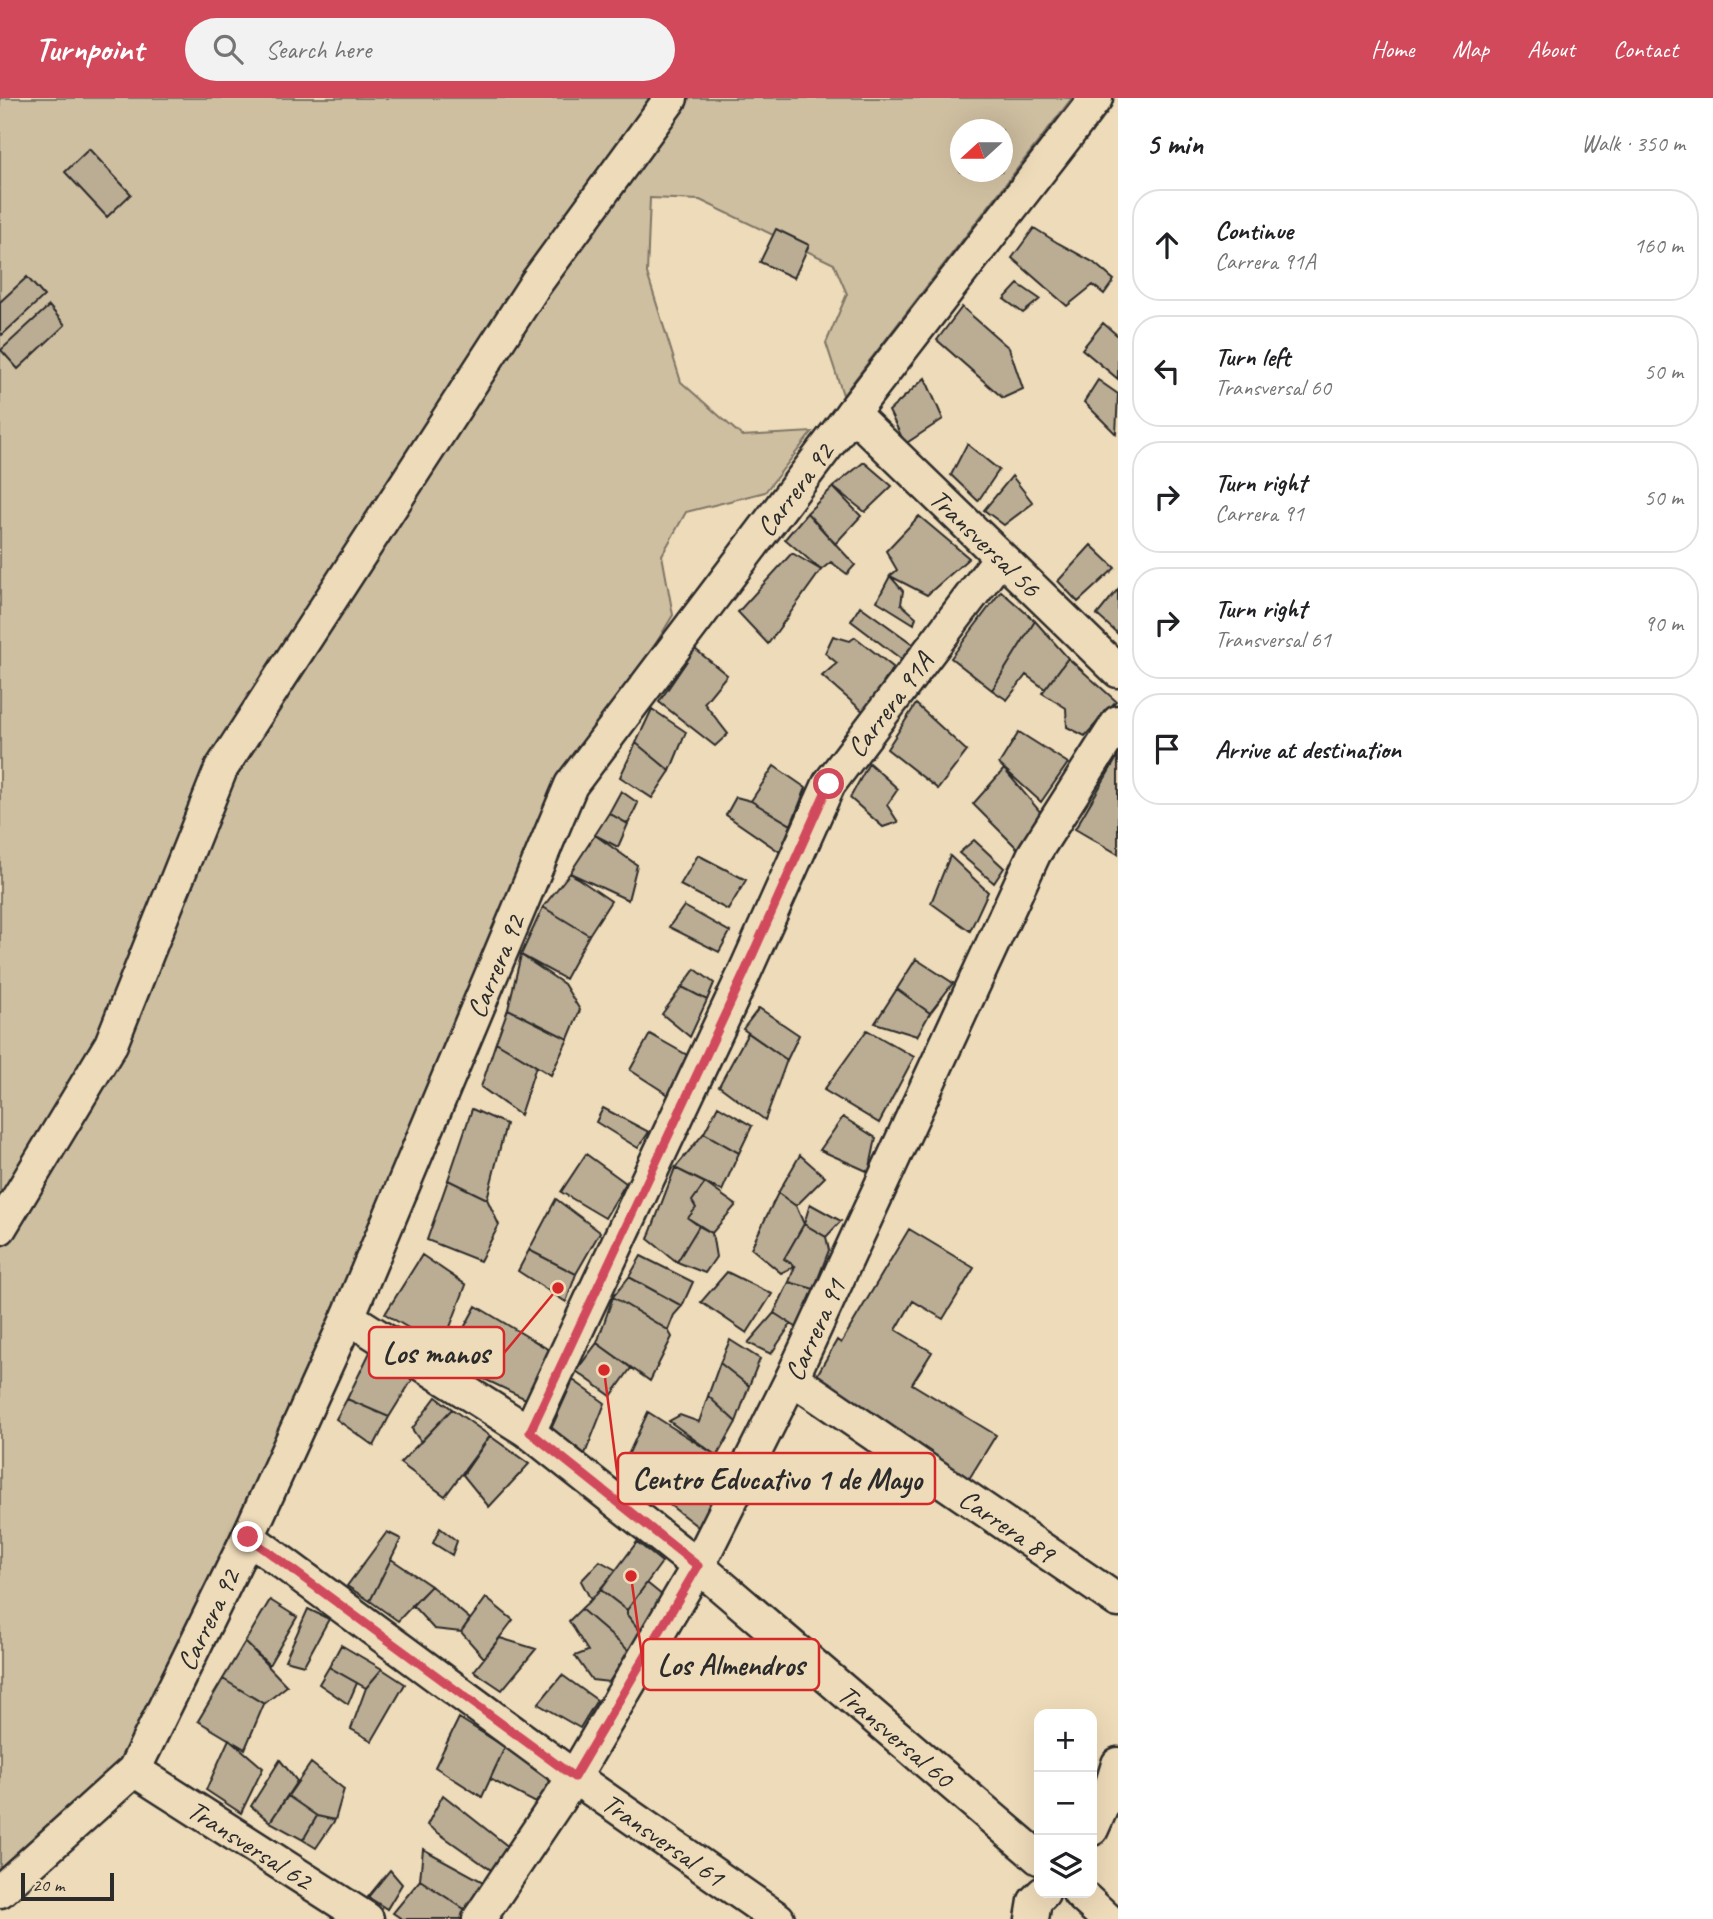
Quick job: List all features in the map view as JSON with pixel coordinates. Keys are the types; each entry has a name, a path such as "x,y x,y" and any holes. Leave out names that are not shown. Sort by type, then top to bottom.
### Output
{"street":[{"path":"0,1228 111,1044 222,769 536,283 671,98"},
{"name":"Carrera 92","path":"0,1891 134,1770 248,1537 348,1317 571,785 852,412 1096,98"},
{"name":"Transversal 56","path":"852,412 1118,671"},
{"name":"Carrera 91A","path":"530,1432 743,976 829,784 1000,558"},
{"name":"Carrera 91","path":"479,1919 574,1777 698,1566 792,1378 1034,854 1118,722"},
{"name":"Transversal 60","path":"348,1317 530,1432 698,1566 1034,1854"},
{"name":"Carrera 89","path":"792,1378 1118,1601"},
{"name":"Transversal 61","path":"248,1537 574,1777 778,1919"},
{"path":"1097,1818 1118,1764"},
{"name":"Transversal 62","path":"134,1770 367,1919"},
{"path":"1032,1919 1038,1898"},
{"path":"1084,1898 1107,1919"}],"shaded area":[{"path":"0,98 1072,98 1013,175 1013,119 950,119 950,182 1007,182 843,395 826,343 847,294 834,264 700,200 650,198 647,273 681,382 742,436 812,432 765,492 686,512 662,555 673,615 571,785 134,1770 0,1891"}],"building":[{"path":"89,149 131,194 107,217 65,172"},
{"path":"1034,228 1093,262 1114,280 1104,294 1093,285 1067,306 1012,258"},
{"path":"776,229 809,245 794,278 760,262"},
{"path":"27,277 44,296 2,335 0,302"},
{"path":"1018,284 1040,299 1023,313 1004,299"},
{"path":"49,306 65,325 18,369 1,350"},
{"path":"962,307 1009,348 1023,389 1003,398 937,340"},
{"path":"1103,323 1118,336 1118,379 1082,349"},
{"path":"925,378 943,419 905,444 889,411"},
{"path":"1098,380 1118,394 1116,434 1084,402"},
{"path":"967,444 999,470 978,501 951,475"},
{"path":"864,462 892,486 865,512 833,487"},
{"path":"1012,476 1033,503 1004,525 984,510"},
{"path":"833,487 861,516 835,544 807,513"},
{"path":"807,513 855,565 847,574 831,562 821,570 785,539"},
{"path":"919,516 969,558 927,595 890,576 897,570 886,551"},
{"path":"1091,545 1115,568 1078,602 1058,581"},
{"path":"792,553 821,570 768,644 738,612"},
{"path":"890,576 903,591 901,604 916,617 914,624 877,601"},
{"path":"1118,589 1118,634 1097,615"},
{"path":"1001,591 1035,621 992,690 951,658"},
{"path":"860,606 914,645 901,659 851,621"},
{"path":"1035,621 1068,658 1045,689 1026,675 1007,700 992,690"},
{"path":"833,636 850,641 855,637 893,667 865,713 822,676 837,663 825,653"},
{"path":"695,649 727,675 704,703 728,734 715,746 659,702"},
{"path":"1068,658 1116,701 1085,736 1067,727 1066,708 1042,693"},
{"path":"916,704 967,751 938,789 887,749"},
{"path":"652,709 686,732 670,771 636,743"},
{"path":"1019,732 1068,763 1041,802 999,764"},
{"path":"636,743 670,771 652,798 620,777"},
{"path":"1118,756 1118,854 1075,829"},
{"path":"869,763 898,789 887,805 898,822 883,827 850,798"},
{"path":"774,766 806,788 791,825 751,801"},
{"path":"1004,769 1042,814 1021,852 973,804"},
{"path":"621,791 638,803 628,824 609,813"},
{"path":"736,797 751,801 791,825 780,852 726,815"},
{"path":"609,813 628,824 618,847 595,835"},
{"path":"595,835 637,865 628,900 570,873"},
{"path":"974,840 1004,868 994,883 959,853"},
{"path":"698,855 746,880 728,910 680,885"},
{"path":"950,856 988,892 970,931 931,903"},
{"path":"570,873 611,901 589,935 543,907"},
{"path":"684,906 730,932 719,952 669,927"},
{"path":"543,907 589,935 565,979 521,955"},
{"path":"521,955 564,984 580,1010 568,1039 508,1009"},
{"path":"916,959 953,983 930,1013 897,989"},
{"path":"695,969 714,983 707,1000 682,987"},
{"path":"682,987 707,1000 690,1037 662,1014"},
{"path":"897,989 930,1013 917,1036 875,1023"},
{"path":"759,1008 799,1035 787,1060 743,1029"},
{"path":"508,1009 568,1039 551,1075 496,1042"},
{"path":"867,1030 914,1057 879,1123 824,1090"},
{"path":"748,1033 787,1060 765,1120 719,1086"},
{"path":"650,1034 694,1059 678,1101 630,1070"},
{"path":"496,1042 536,1066 520,1115 481,1087"},
{"path":"718,1106 752,1126 739,1153 704,1133"},
{"path":"603,1108 649,1132 638,1148 596,1122"},
{"path":"472,1109 506,1124 487,1199 448,1180"},
{"path":"843,1117 876,1138 869,1172 820,1150"},
{"path":"704,1133 739,1153 722,1191 675,1168"},
{"path":"586,1154 626,1183 605,1218 561,1192"},
{"path":"800,1155 825,1177 796,1206 778,1193"},
{"path":"675,1168 705,1183 692,1201 696,1208 688,1218 699,1226 677,1262 648,1239"},
{"path":"448,1180 487,1199 499,1225 480,1261 427,1240"},
{"path":"705,1183 736,1205 712,1233 688,1218 696,1208 692,1201"},
{"path":"778,1193 796,1206 804,1224 784,1259 795,1266 781,1273 751,1248"},
{"path":"556,1199 600,1232 576,1274 529,1250"},
{"path":"810,1204 841,1221 826,1237 804,1224"},
{"path":"804,1224 826,1237 829,1250 814,1289 789,1282 795,1266 784,1259"},
{"path":"699,1226 712,1233 716,1257 705,1273 677,1262"},
{"path":"909,1229 974,1268 943,1319 913,1301 896,1330 932,1352 912,1384 996,1435 969,1479 812,1384 837,1340 841,1343"},
{"path":"529,1250 576,1274 566,1302 518,1271"},
{"path":"422,1255 466,1285 442,1348 385,1314"},
{"path":"641,1256 693,1282 682,1306 629,1277"},
{"path":"727,1272 772,1294 747,1333 701,1302"},
{"path":"629,1277 682,1306 674,1315 668,1330 613,1297"},
{"path":"789,1282 814,1289 799,1329 774,1313"},
{"path":"613,1297 668,1330 672,1337 650,1381 597,1343"},
{"path":"476,1306 556,1354 528,1400 474,1374 464,1385 447,1359"},
{"path":"774,1313 791,1324 771,1354 748,1343"},
{"path":"730,1340 760,1359 749,1386 720,1363"},
{"path":"597,1343 631,1368 611,1396 576,1371"},
{"path":"371,1350 412,1380 389,1417 347,1399"},
{"path":"720,1363 749,1386 736,1422 708,1396"},
{"path":"573,1380 605,1403 585,1454 551,1429"},
{"path":"708,1396 736,1422 717,1456 669,1421 680,1415 699,1422"},
{"path":"436,1397 452,1409 421,1442 412,1429"},
{"path":"347,1399 389,1417 374,1446 336,1419"},
{"path":"452,1409 490,1436 445,1496 400,1463"},
{"path":"648,1412 717,1456 722,1491 702,1530 622,1468"},
{"path":"490,1436 529,1464 489,1507 463,1475"},
{"path":"440,1528 457,1541 452,1555 433,1543"},
{"path":"387,1532 401,1539 370,1601 347,1586"},
{"path":"637,1542 662,1562 627,1610 601,1590"},
{"path":"391,1559 431,1586 398,1621 370,1601"},
{"path":"600,1561 616,1570 591,1600 581,1581"},
{"path":"647,1583 663,1596 641,1632 627,1615 627,1610"},
{"path":"431,1586 470,1619 461,1632 434,1629 412,1605"},
{"path":"601,1590 627,1610 627,1615 641,1632 629,1651 581,1609"},
{"path":"486,1598 513,1620 484,1658 461,1632"},
{"path":"270,1600 297,1617 269,1665 245,1642"},
{"path":"308,1609 329,1619 304,1665 285,1660"},
{"path":"581,1609 629,1651 609,1682 592,1680 575,1656 588,1651 569,1621"},
{"path":"500,1638 536,1649 502,1690 474,1671"},
{"path":"245,1642 287,1686 264,1704 223,1679"},
{"path":"341,1645 382,1669 366,1688 329,1667"},
{"path":"329,1667 357,1683 348,1704 319,1684"},
{"path":"382,1669 405,1684 372,1741 351,1729 366,1688"},
{"path":"562,1675 597,1700 580,1728 538,1704"},
{"path":"223,1679 264,1704 245,1749 198,1721"},
{"path":"459,1718 505,1747 482,1797 435,1767"},
{"path":"229,1739 263,1768 241,1813 206,1790"},
{"path":"505,1747 554,1778 538,1804 490,1779"},
{"path":"280,1760 297,1781 270,1822 251,1806"},
{"path":"311,1763 344,1789 335,1820 317,1816 288,1796"},
{"path":"443,1795 510,1848 494,1872 427,1825"},
{"path":"288,1796 317,1816 303,1840 270,1822"},
{"path":"317,1816 335,1820 316,1848 303,1840"},
{"path":"423,1849 487,1884 469,1912 420,1880"},
{"path":"390,1870 402,1884 387,1909 368,1897"},
{"path":"420,1880 469,1912 465,1919 402,1919 393,1913"}],"place":[{"name":"Los manos","path":"558,1288"},
{"name":"Centro Educativo 1 de Mayo","path":"604,1370"},
{"name":"Los Almendros","path":"631,1576"}],"route":[{"path":"248,1537 574,1777 698,1566 530,1432 743,976 829,784"}]}
